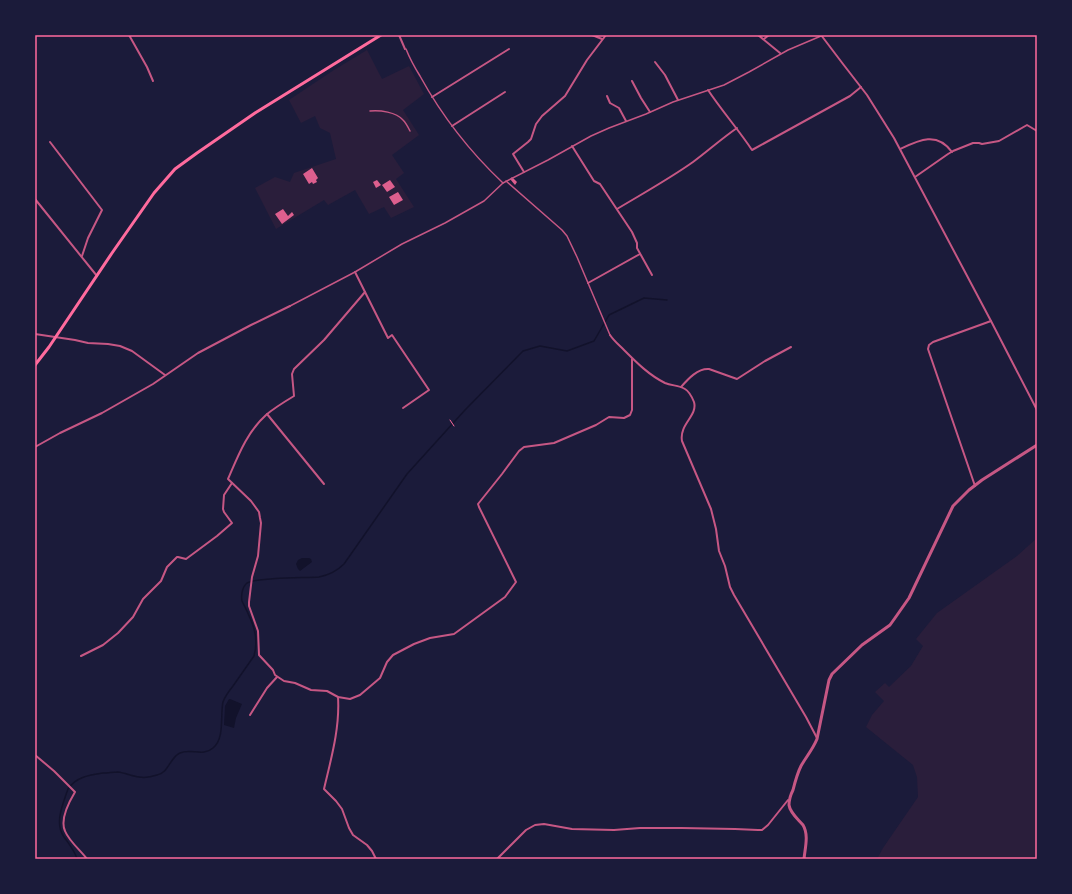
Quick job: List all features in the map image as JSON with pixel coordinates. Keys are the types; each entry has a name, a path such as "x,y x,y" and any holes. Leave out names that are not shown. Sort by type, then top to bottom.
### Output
{"main road":[{"path":"35,365 50,348 154,193 175,169 255,113 380,35"}],"street":[{"path":"129,35 153,81"},
{"path":"399,35 405,49 432,97 452,126 503,183"},
{"path":"592,35 602,39"},
{"path":"524,172 513,154 531,139 536,124 542,116 565,96 587,60 606,35"},
{"path":"758,35 780,54"},
{"path":"764,39 769,35"},
{"path":"35,447 102,413 153,384 198,353 355,272 402,244 484,201 506,181 572,146 600,132 678,100 724,85 750,72 780,54 822,35 876,108 900,148 1037,410"},
{"path":"432,97 509,49"},
{"path":"655,62 678,100"},
{"path":"632,81 650,112"},
{"path":"708,90 752,150 850,96 861,87"},
{"path":"452,126 505,92"},
{"path":"606,96 610,103 619,108 626,122"},
{"path":"370,111 390,113 399,117 403,120 410,131"},
{"path":"915,178 952,152 973,143 977,142 982,144 995,142 1027,125 1037,131"},
{"path":"617,209 677,173 737,128"},
{"path":"900,148 918,141 929,139 942,143 952,152"},
{"path":"50,142 102,210 90,234 82,256"},
{"path":"572,146 594,181 600,184 635,238 637,248 652,275"},
{"path":"506,181 567,236 614,341 648,373 666,384 681,387 687,390 690,395 694,403 694,411 682,430 682,441 711,509 719,551 730,587 806,717 817,740"},
{"path":"35,199 97,276"},
{"path":"588,283 640,254"},
{"path":"355,272 388,338 392,336 429,390 403,408"},
{"path":"365,292 324,340 294,369 292,374 294,396 267,414 256,426 240,449 228,479 254,504 259,512 261,523 258,556 252,577 249,606 258,631 259,655 273,670 275,676 282,681 295,683 311,690 327,691 338,697 350,699 360,695 380,678 387,662 393,655 414,644 430,638 454,634 508,594 516,582 478,504 519,451 524,447 554,443 596,425 609,417 624,418 630,415 632,410 632,359"},
{"path":"974,486 928,349 929,345 933,342 991,320"},
{"path":"35,334 57,336 88,343 120,346 132,351 165,375"},
{"path":"681,387 688,380 705,369 737,379 765,361 791,348"},
{"path":"267,414 324,484"},
{"path":"804,859 807,840 806,833 803,825 791,810 789,804 790,797 802,765 815,746 829,680 832,674 862,644 896,618 909,598 954,506 982,480 1037,445"},
{"path":"81,656 103,645 133,618 143,599 161,581 167,567 178,556 186,559 232,523 223,509 224,494 232,483"},
{"path":"250,715 267,688 277,677"},
{"path":"338,697 339,711 337,731 324,789 342,809 353,835 372,850 376,859"},
{"path":"35,755 54,771 74,792 70,799 64,819 64,829 67,835 87,859"},
{"path":"497,859 526,830 539,824 572,829 614,830 640,828 682,828 762,830 768,825 790,797"}],"path":[{"path":"450,420 454,426"}],"shaded area":[{"path":"367,50 382,79 409,66 424,94 403,110 419,135 392,155 404,173 396,179 414,207 391,218 384,207 369,214 355,190 328,205 324,200 276,229 255,188 275,177 290,182 294,173 336,159 330,133 320,128 315,116 301,123 289,100"},
{"path":"1037,538 1037,859 877,859 918,797 917,777 913,765 866,727 872,715 884,701 875,692 885,683 889,687 911,666 923,646 916,639 937,613 1017,556"},
{"path":"302,558 309,558 312,562 300,571 296,564 298,560"},
{"path":"229,699 242,704 236,718 234,728 224,725 225,706"}],"building":[{"path":"312,168 318,178 316,180 317,182 313,184 312,182 309,184 303,174"},
{"path":"512,177 517,182 515,185 510,179"},
{"path":"377,180 381,185 376,188 373,182"},
{"path":"390,180 395,187 387,192 382,185"},
{"path":"398,192 403,200 394,205 389,197"},
{"path":"283,209 288,216 292,212 294,215 282,224 275,214"}],"waterway":[{"path":"77,859 61,832 60,826 60,813 68,789 71,785 79,779 103,773 118,772 136,777 155,776 161,774 180,753 188,751 205,752 209,751 217,744 221,733 223,702 254,656 256,648 254,627 242,601 243,589 247,583 270,579 319,577 336,571 344,564 407,474 465,410 523,351 540,346 567,351 594,341 609,315 644,298 667,300"}]}
